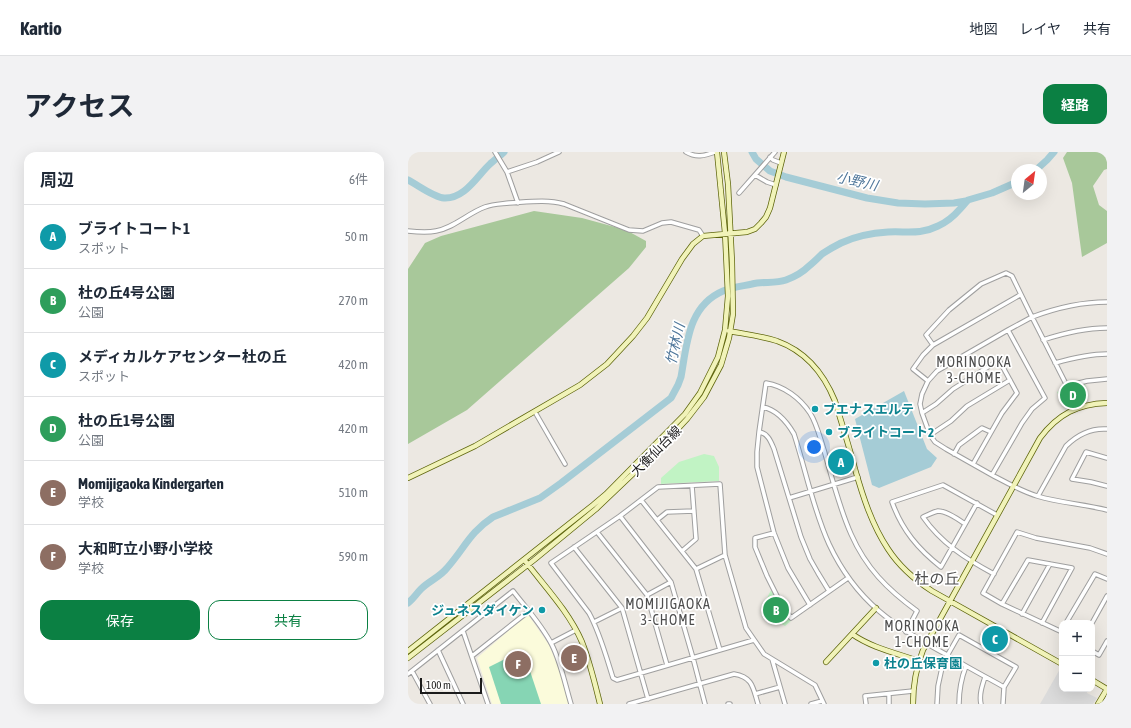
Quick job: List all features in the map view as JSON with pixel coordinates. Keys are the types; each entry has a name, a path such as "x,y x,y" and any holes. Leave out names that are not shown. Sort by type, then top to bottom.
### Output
{"street":[{"path":"495,152 507,172 518,202"},
{"path":"507,172 537,162 558,152"},
{"path":"686,152 692,156 697,156 716,152"},
{"name":"大衡仙台線","path":"408,658 596,509 688,419 704,397 716,375 725,353 733,314 727,233 716,152"},
{"name":"大衡仙台線","path":"724,152 728,184 727,233"},
{"path":"738,193 775,152"},
{"path":"408,478 475,446 535,412 580,385 606,364 619,352 647,318 692,244 703,236 746,232 755,229 761,223 766,217 770,208 784,152"},
{"path":"769,159 781,165"},
{"path":"756,173 767,182 776,183"},
{"path":"408,231 438,231 486,206 542,201 564,204 623,228 644,231 668,222 698,230 703,236"},
{"path":"933,346 926,335 949,310 982,284 1006,273 1012,276 1020,295 1068,386 1087,381 1107,379"},
{"path":"928,381 913,369 923,355 933,346 1020,295"},
{"name":"大衡仙台線","path":"408,651 602,498 685,414 700,393 718,357 725,330 731,296"},
{"path":"1107,302 1063,307 1032,317 1008,330 937,372 928,381 922,394 920,404 930,435 935,442 954,454 1013,487 1038,496 1107,510"},
{"path":"1043,340 1074,331 1090,328 1107,328"},
{"path":"725,330 777,341 796,351 814,366 826,381 835,401 868,509 874,523 888,550 914,578 949,601 1059,662"},
{"path":"992,475 1022,423 1032,409 1045,398 1008,330"},
{"path":"1055,362 1093,354 1107,354"},
{"path":"922,413 936,404 953,389 1000,360 1017,393 1002,413 973,464"},
{"path":"930,435 951,421 967,406 1010,380"},
{"path":"810,605 788,568 774,532 757,467 759,432 766,383 773,384 798,398 815,422 840,506 850,533 864,558 881,580 896,596 916,611 906,632"},
{"path":"913,704 913,691 919,661 926,644 1040,438 1054,422 1066,413 1090,404 1107,403"},
{"path":"763,407 775,412 789,425 794,434 822,528 848,578 860,592 889,620 906,632 1004,688"},
{"path":"535,412 565,464"},
{"path":"954,454 959,445 982,428 991,432"},
{"path":"1038,496 1066,446 1071,441 1078,436 1094,430 1107,429"},
{"path":"759,432 762,432 770,440 801,538 810,559 830,591"},
{"path":"1107,458 1086,452 1072,479 1107,486"},
{"path":"789,498 858,477"},
{"path":"754,640 617,680 613,678 604,648 589,613 551,563 620,516 658,487 720,484 725,555 746,628 764,654 815,685 823,702 811,704"},
{"path":"977,503 941,567 923,552 909,536 896,513 892,502 943,484 977,503 997,515"},
{"path":"682,551 696,539 692,486"},
{"path":"641,500 696,569 720,650"},
{"path":"657,520 667,512 694,511"},
{"path":"965,524 939,511 923,517 939,538 971,562 994,574"},
{"path":"620,516 671,582 705,704"},
{"path":"597,532 647,594 667,665"},
{"path":"774,532 755,538 755,547 777,596 791,618 848,578"},
{"path":"1059,631 1022,614 983,593 1017,532 1036,538 1090,548 1107,554"},
{"path":"574,547 622,608 648,699"},
{"path":"696,569 725,555"},
{"path":"524,560 560,605 576,630 586,654 600,704"},
{"path":"1002,604 1028,560 1072,568 1042,623"},
{"path":"1022,614 1050,564"},
{"path":"1068,620 1095,574 1107,579"},
{"path":"647,594 671,582"},
{"path":"408,674 513,591 551,643 558,658 571,704"},
{"path":"1094,620 1107,596"},
{"path":"594,622 622,608"},
{"path":"826,662 876,608"},
{"path":"472,656 529,611"},
{"path":"551,643 576,630"},
{"path":"463,631 488,704"},
{"path":"852,634 878,648 919,661"},
{"path":"937,704 938,686 944,663 959,635 1016,667 1004,688 1003,704"},
{"path":"1095,653 1099,656 1107,641"},
{"path":"438,650 463,704"},
{"path":"772,659 784,704"},
{"path":"959,704 962,676 966,666"},
{"path":"412,671 430,704"},
{"path":"629,704 734,674 739,674 750,681 758,704"},
{"path":"981,704 981,688 986,677"},
{"path":"1095,682 1107,689 1098,704"},
{"path":"755,694 780,687"},
{"path":"866,704 865,696 913,691"},
{"path":"889,694 889,704"}],"shaded area":[{"path":"527,615 549,645 559,669 569,704 492,704 477,658"},
{"path":"1059,671 1059,692 1087,692 1097,698 1093,704 1040,704"}],"green space":[{"path":"1067,152 1107,152 1107,169 1104,170 1093,186 1099,205 1107,211 1107,243 1082,257 1072,183 1063,158"},
{"path":"534,211 582,218 626,230 646,241 646,247 629,268 467,410 408,444 408,269 425,243 441,236"},
{"path":"1085,383 1088,398 1065,408 1057,392 1074,385"},
{"path":"704,454 714,456 719,467 719,481 661,484 661,478 679,462"},
{"path":"771,590 791,621 785,626 772,616 768,610 765,602"},
{"path":"523,650 541,704 501,704 489,667"}],"water":[{"path":"904,391 927,449 937,458 931,467 879,488 872,485 855,419"}],"waterway":[{"name":"小野川","path":"408,180 440,197 444,198 458,195 470,186 490,164 504,152"},
{"name":"小野川","path":"752,152 756,159 770,171 786,177 867,198 898,203 925,204 966,201"},
{"name":"竹林川","path":"1043,164 1054,152"},
{"name":"竹林川","path":"408,603 424,586 444,571 478,529 485,523 493,517 540,498 671,398 681,377 691,327 696,316 711,298 723,291 734,288 756,283 778,282 789,279 804,270 822,254 852,238 876,233 919,232 931,229 950,219 968,200 992,193 1011,185"}],"place":[{"name":"杜の丘1号公園","path":"1073,395"},
{"name":"ブエナスエルテ","path":"815,409"},
{"name":"ブライトコート2","path":"829,432"},
{"name":"ブライトコート1","path":"841,462"},
{"name":"ジュネスダイケン","path":"542,610"},
{"name":"杜の丘4号公園","path":"776,610"},
{"name":"メディカルケアセンター杜の丘","path":"995,639"},
{"name":"Momijigaoka Kindergarten","path":"574,658"},
{"name":"杜の丘保育園","path":"876,663"},
{"name":"大和町立小野小学校","path":"518,664"}],"district":[{"name":"MORINOOKA 3-CHOME","path":"974,370"},
{"name":"杜の丘","path":"937,578"},
{"name":"MOMIJIGAOKA 3-CHOME","path":"668,612"},
{"name":"MORINOOKA 1-CHOME","path":"922,634"}]}
